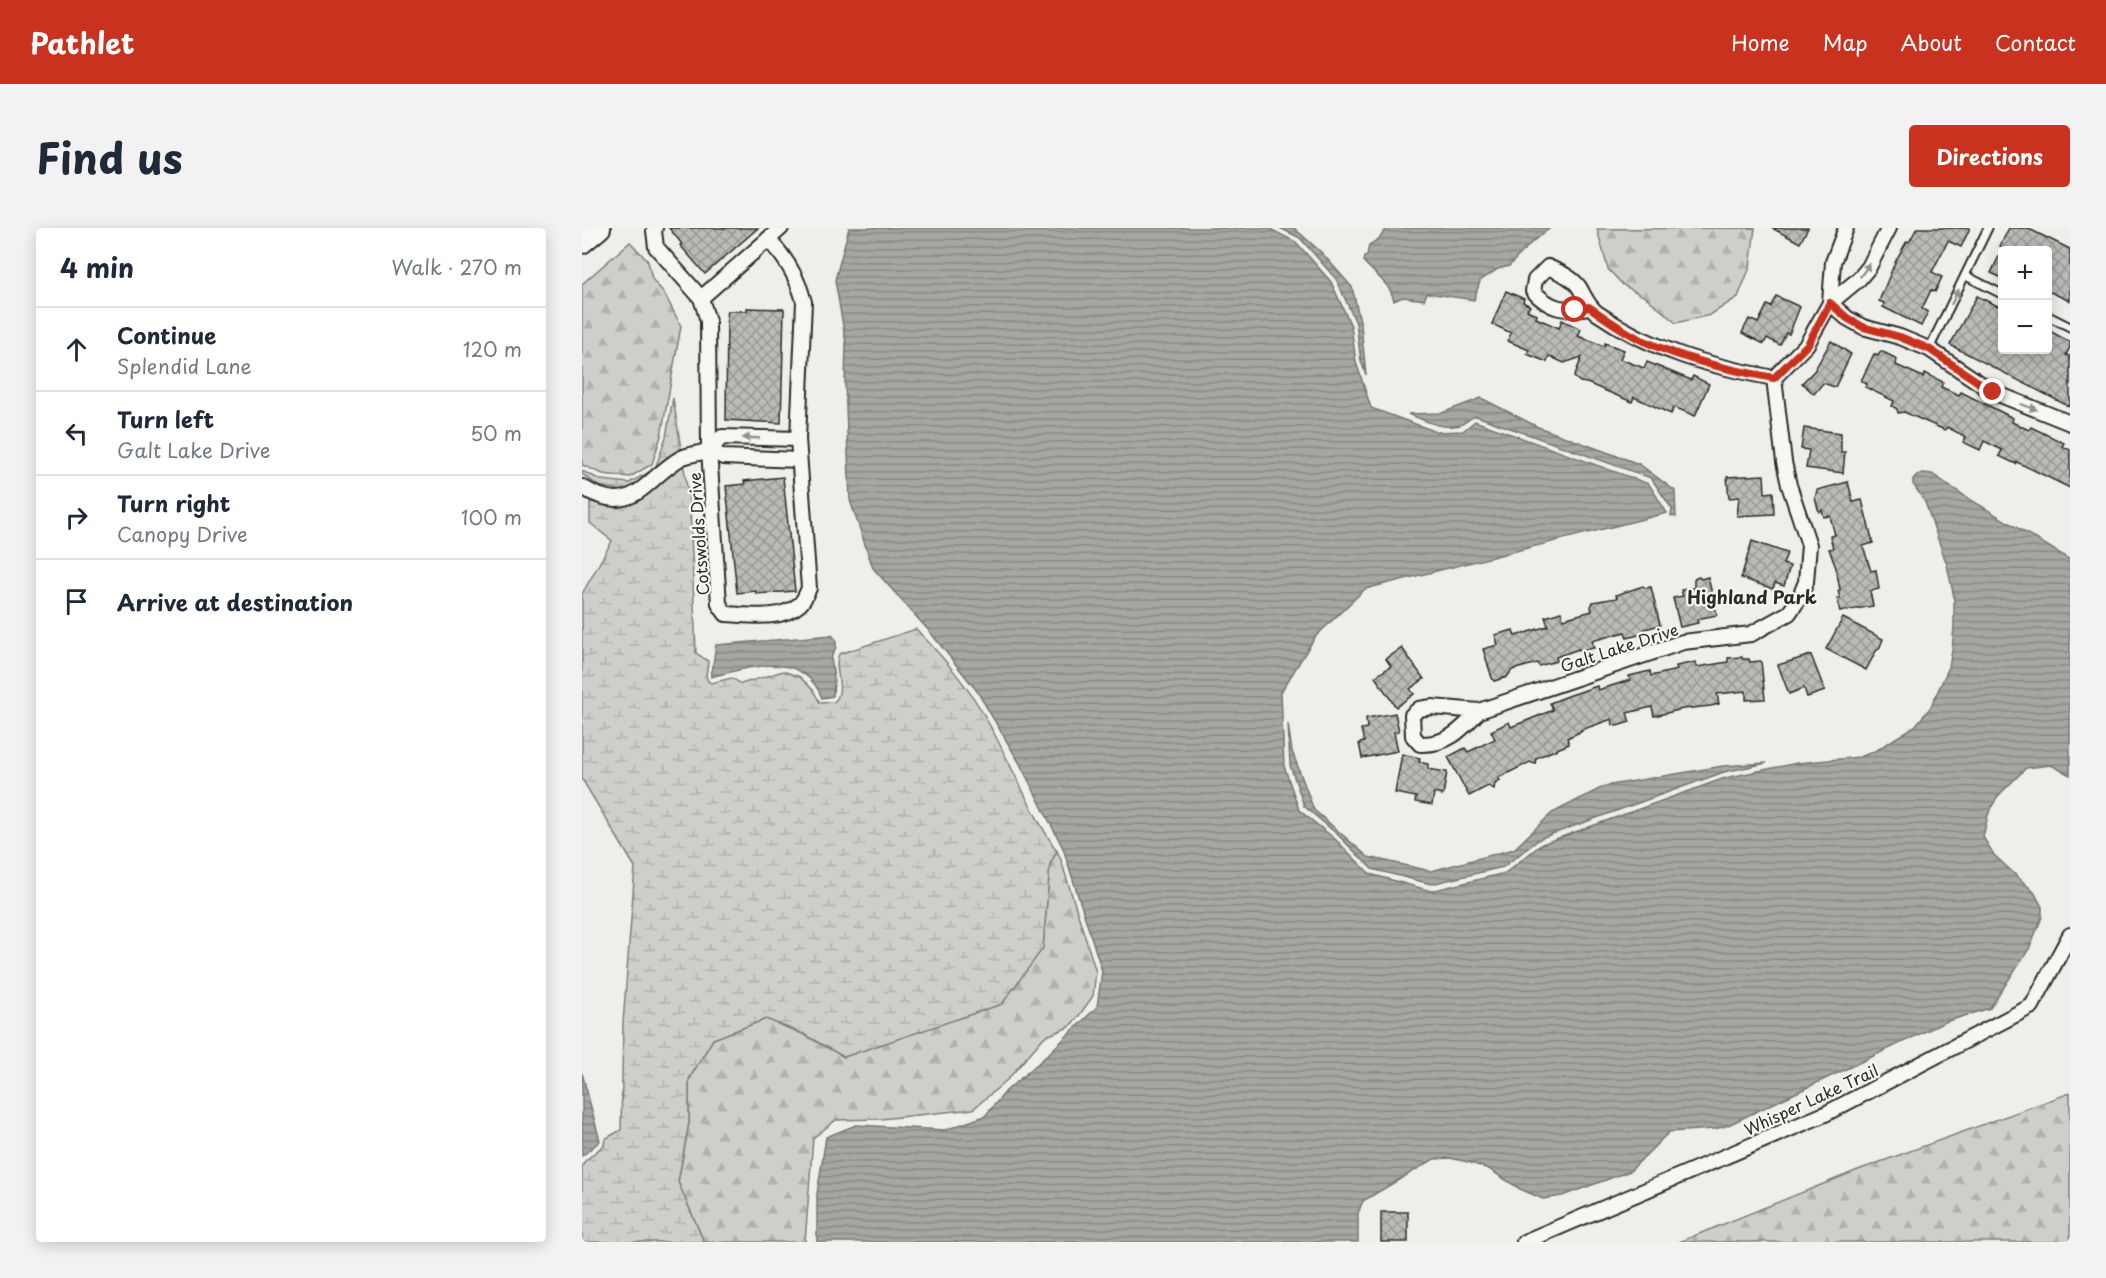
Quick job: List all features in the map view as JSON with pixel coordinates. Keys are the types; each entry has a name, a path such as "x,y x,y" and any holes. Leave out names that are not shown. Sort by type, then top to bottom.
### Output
{"main road":[{"path":"582,243 600,228"}],"street":[{"name":"Cotswolds Drive","path":"655,228 656,247 701,298 708,321 709,450 719,604 726,614 766,616 789,611 802,603 809,588 798,439 804,302 799,281 783,254 768,239"},
{"path":"701,298 781,228"},
{"path":"1830,303 1833,262 1846,228"},
{"path":"1589,307 1643,341 1688,359 1774,378 1808,344 1830,303 1859,279 1869,267 1889,228"},
{"path":"1830,303 1847,318 1863,327 1900,337 1929,349 1993,392 2070,423"},
{"name":"Galt Lake Drive","path":"1479,711 1465,726 1444,741 1420,744 1413,736 1412,715 1419,709 1432,707 1479,711 1683,642 1751,634 1790,613 1806,582 1809,545 1789,485 1774,378"},
{"path":"582,488 594,495 610,498 628,497 642,491 680,459 709,450 722,437 798,439"},
{"path":"709,450 723,457 799,460"},
{"name":"Whisper Lake Trail","path":"1524,1242 1825,1114 2032,1006 2070,934"}],"lane":[{"path":"1929,349 1988,228"},
{"path":"1966,276 1998,292"},
{"path":"2052,318 2070,327"}],"green space":[{"path":"1755,228 1750,267 1738,297 1710,315 1676,323 1647,298 1623,285 1608,269 1597,229"},
{"path":"630,242 648,261 652,279 664,293 681,326 661,436 652,464 630,477 603,474 582,465 582,284"},
{"path":"673,398 690,506 696,653 708,661 706,676 708,681 711,683 732,678 741,684 783,671 800,677 813,690 820,703 834,702 839,691 837,660 839,654 916,629 974,698 1038,820 1057,851 1050,864 1043,948 1002,1004 844,1057 803,1034 766,1019 713,1039 689,1079 689,1123 678,1182 704,1242 582,1242 582,1167 585,1161 604,1145 605,1139 621,1130 623,1023 635,867 582,779 582,594 612,541 590,523 590,502 615,506 617,489 599,486 582,474 582,471 601,480 629,483 655,469 666,437"},
{"path":"1057,851 1096,972 1093,996 1069,1027 1044,1037 1008,1079 973,1109 881,1119 836,1120 813,1138 805,1242 704,1242 678,1182 689,1123 689,1079 713,1039 766,1019 803,1034 844,1057 929,1028 1043,948 1050,864"},
{"path":"2070,1093 2070,1242 1679,1242 1858,1170"}],"shaded area":[{"path":"849,228 1268,228 1296,242 1331,282 1351,326 1356,362 1371,408 1437,432 1463,431 1475,421 1649,484 1667,513 1365,589 1315,637 1281,692 1284,766 1299,810 1335,839 1370,874 1431,891 1505,873 1542,844 1725,778 1797,763 1860,757 1877,750 1915,726 1930,708 1949,667 1954,627 1954,597 1947,565 1925,502 1913,484 1913,479 1917,475 1932,474 2070,560 2070,775 2051,765 2026,768 1997,797 1988,815 1983,837 1994,855 2034,892 2042,907 2042,917 2029,949 1990,1008 1945,1022 1726,1126 1669,1132 1630,1171 1562,1196 1543,1199 1520,1189 1489,1169 1450,1158 1434,1159 1363,1201 1358,1213 1358,1242 817,1242 817,1194 826,1137 856,1125 945,1130 985,1116 1006,1091 1097,1007 1102,971 1063,848 1019,762 977,691 930,632 873,568 850,500 845,384 846,343 835,280"},
{"path":"1280,228 1294,228 1321,252 1352,287 1361,325 1366,375 1361,361 1356,323 1336,279 1300,238"},
{"path":"1387,228 1549,229 1532,242 1509,266 1498,269 1480,281 1474,300 1427,293 1424,300 1403,297 1394,301 1386,284 1363,261 1367,256 1369,245 1379,239"},
{"path":"1481,398 1538,427 1639,464 1675,491 1676,517 1671,516 1672,509 1651,478 1476,416 1460,425 1446,426 1433,424 1408,414 1442,413"},
{"path":"832,635 836,640 836,647 831,658 834,680 833,696 822,698 813,683 802,673 789,667 758,666 711,677 716,645"},
{"path":"1288,724 1292,751 1314,810 1368,857 1431,871 1514,849 1552,813 1605,786 1723,766 1767,763 1724,772 1541,838 1503,867 1431,884 1372,869 1338,835 1304,806 1290,765"},
{"path":"582,1073 600,1141 582,1156"}],"building":[{"path":"669,228 758,228 705,274 680,245 682,244"},
{"path":"1772,228 1808,228 1800,243"},
{"path":"1917,228 1970,228 1961,247 1948,241 1932,272 1942,277 1935,292 1931,290 1922,309 1928,312 1921,326 1883,307 1884,303 1879,301 1896,260"},
{"path":"2009,228 2027,228 2070,249 2070,301 2052,293 2052,246 2000,246"},
{"path":"1998,258 1998,276 1991,273"},
{"path":"1506,291 1524,299 1523,302 1530,306 1527,310 1537,315 1536,318 1559,328 1562,320 1581,329 1578,336 1604,346 1605,343 1624,350 1620,359 1644,368 1647,362 1691,380 1693,376 1709,384 1695,416 1674,407 1671,414 1634,397 1632,402 1580,382 1574,377 1582,357 1564,363 1549,356 1547,362 1527,354 1529,350 1508,341 1511,333 1492,324"},
{"path":"1776,296 1800,307 1789,334 1786,333 1780,345 1767,338 1764,344 1742,333 1749,319 1758,323 1767,305 1771,307"},
{"path":"1977,296 1998,306 1998,354 2052,354 2052,332 2070,342 2066,355 2070,356 2070,407 1950,345"},
{"path":"747,308 784,309 781,423 726,420 727,311 747,311"},
{"path":"1831,341 1851,354 1835,387 1823,383 1814,394 1802,383 1814,371"},
{"path":"1881,351 1897,359 1896,365 1923,377 1925,373 1943,382 1941,387 1959,395 1961,392 2013,418 2012,422 2029,430 2031,427 2064,443 2062,446 2070,450 2070,488 2017,462 2016,464 1999,456 2002,450 1984,441 1980,450 1963,442 1966,437 1947,427 1945,430 1904,412 1898,413 1897,409 1892,406 1894,401 1865,387 1867,384 1861,381 1874,354 1878,356"},
{"path":"1804,428 1841,433 1841,452 1845,452 1843,473 1806,468 1809,450 1801,449"},
{"path":"1764,475 1765,493 1773,492 1774,514 1737,516 1739,497 1729,498 1727,477"},
{"path":"783,477 795,591 737,593 726,486 745,484 744,481"},
{"path":"1848,482 1853,502 1862,500 1873,543 1863,546 1871,571 1876,570 1879,589 1870,591 1873,606 1840,612 1837,598 1840,598 1838,591 1840,590 1836,568 1829,549 1833,548 1830,536 1835,535 1830,516 1824,517 1822,510 1819,512 1815,498 1817,490"},
{"path":"1752,541 1787,553 1783,564 1790,566 1784,586 1775,583 1773,589 1741,578"},
{"path":"1699,577 1701,579 1708,577 1717,615 1697,619 1698,623 1680,627 1673,598 1683,596 1681,590 1694,588 1694,579"},
{"path":"1643,586 1651,587 1660,625 1645,629 1646,633 1627,638 1625,632 1592,641 1594,648 1580,651 1579,649 1556,657 1557,661 1539,666 1537,663 1512,670 1507,677 1494,681 1492,678 1483,649 1498,645 1495,635 1513,630 1515,636 1548,626 1545,617 1561,612 1563,619 1592,611 1593,602 1617,598 1616,595"},
{"path":"1843,618 1883,639 1866,670 1826,649"},
{"path":"1402,648 1424,679 1410,689 1414,694 1396,707 1375,677 1391,666 1386,659"},
{"path":"1811,655 1825,691 1807,697 1804,688 1789,694 1778,665"},
{"path":"1742,657 1742,659 1749,659 1750,662 1761,661 1765,699 1746,700 1746,691 1717,694 1719,704 1711,706 1683,709 1654,716 1652,707 1627,713 1630,722 1617,726 1613,725 1612,719 1581,730 1567,738 1569,744 1536,758 1535,764 1530,762 1498,778 1500,780 1495,783 1494,789 1488,786 1469,796 1448,757 1465,748 1468,752 1495,739 1491,731 1509,722 1511,727 1553,710 1550,703 1597,686 1598,690 1630,680 1629,676 1650,671 1651,676 1677,670 1676,666 1696,662 1697,667 1728,662 1728,658"},
{"path":"1395,713 1399,731 1394,732 1398,751 1362,758 1359,743 1364,742 1361,729 1367,728 1366,718"},
{"path":"1402,754 1420,758 1419,762 1428,764 1428,769 1447,772 1443,795 1434,793 1432,805 1415,802 1416,797 1395,793"},
{"path":"1381,1212 1408,1212 1408,1242 1381,1242"}],"district":[{"name":"Highland Park","path":"1752,596"}],"route":[{"path":"1575,310 1589,307 1643,341 1688,359 1774,378 1808,344 1830,303 1847,318 1863,327 1900,337 1929,349 1993,392"}]}
